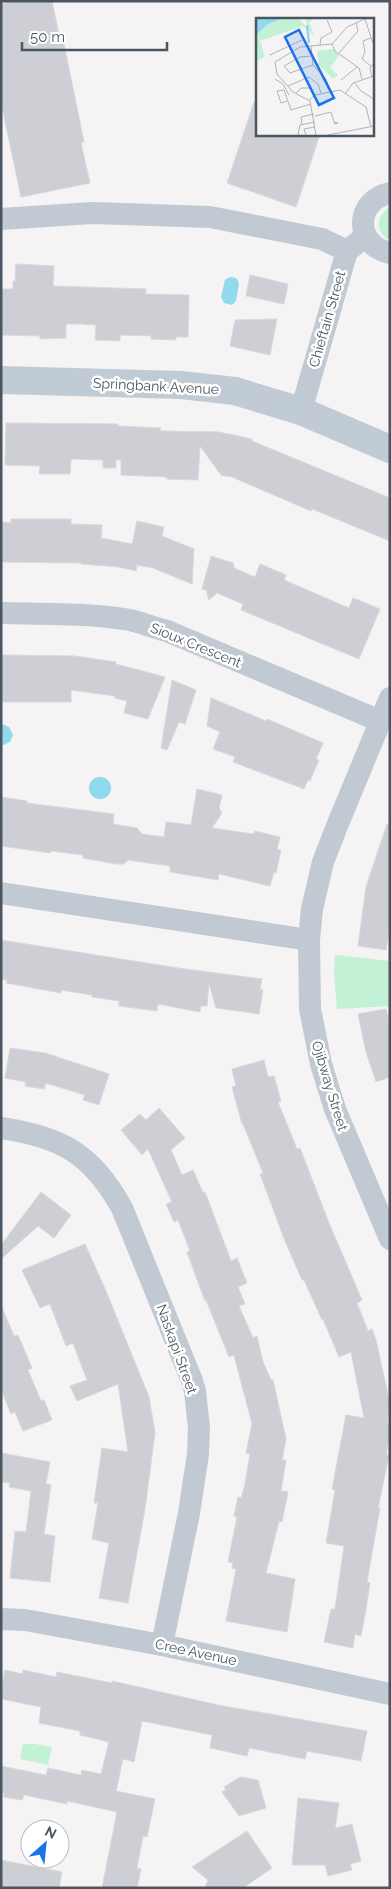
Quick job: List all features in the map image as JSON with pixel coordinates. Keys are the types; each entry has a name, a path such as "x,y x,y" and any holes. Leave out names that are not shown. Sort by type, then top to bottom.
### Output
{"main road":[{"name":"Springbank Avenue","path":"1,380 210,387 254,396 301,411 390,450"}],"street":[{"path":"390,193 380,195 372,201 366,209 363,218 363,227 372,245 381,251 390,253"},
{"path":"1,218 93,214 210,217 322,239 347,251 366,236"},
{"name":"Chieftain Street","path":"301,411 347,251"},
{"name":"Sioux Crescent","path":"1,613 89,616 131,620 146,624 167,631 380,721"},
{"name":"Ojibway Street","path":"390,698 336,826 323,862 312,909 309,940 310,1009 321,1064 335,1109 390,1239"},
{"path":"1,893 309,940"},
{"name":"Naskapi Street","path":"1,1128 23,1132 66,1146 89,1162 110,1185 122,1208 193,1386 199,1428 198,1454 184,1538 162,1645"},
{"name":"Cree Avenue","path":"1,1619 33,1622 162,1645 390,1694"}],"green space":[{"path":"390,207 390,240 381,233 379,224 385,210"},
{"path":"335,955 390,961 390,1006 337,1009 334,975"},
{"path":"23,1744 52,1747 48,1765 20,1759"}],"water":[{"path":"230,277 236,278 239,283 236,301 232,305 224,303 221,297 225,280"},
{"path":"2,724 9,727 13,735 10,742 1,746"},
{"path":"100,777 108,780 111,788 108,796 100,799 92,796 89,788 92,780"}],"building":[{"path":"16,1 52,1 59,35 62,34 84,142 81,143 90,183 21,197 1,102 1,4"},
{"path":"254,102 256,102 256,135 320,135 296,207 227,183"},
{"path":"16,264 54,266 53,286 146,289 145,294 189,295 188,337 176,337 176,340 151,339 151,336 120,335 120,341 95,340 96,325 81,324 66,324 66,338 40,339 40,336 1,335 1,289 13,289"},
{"path":"250,275 288,284 284,304 246,296"},
{"path":"277,319 270,355 230,346 235,320"},
{"path":"6,423 118,424 118,426 161,428 160,431 219,432 252,439 252,441 390,498 390,541 312,509 311,511 232,477 221,475 200,446 198,480 121,475 121,460 116,460 116,468 103,468 103,460 71,459 70,474 39,474 40,466 5,465"},
{"path":"11,519 71,519 71,524 102,525 101,538 132,544 137,521 164,527 162,536 194,549 192,584 153,568 137,565 136,571 119,567 81,563 1,562 1,522 11,523"},
{"path":"211,556 233,563 234,568 255,577 260,564 286,575 284,580 349,608 353,598 380,609 359,659 241,610 243,604 217,593 209,600 206,590 202,589"},
{"path":"1,655 75,656 116,662 116,664 165,677 148,719 124,713 127,701 115,698 115,696 71,690 71,702 1,702"},
{"path":"172,680 196,690 185,724 179,722 167,750 161,748"},
{"path":"211,698 323,743 316,759 319,760 310,781 308,780 304,789 233,762 235,757 213,749 220,732 207,726"},
{"path":"197,789 222,795 219,808 222,813 212,828 254,834 255,831 280,837 277,849 281,850 276,873 274,872 270,886 219,874 218,880 170,872 170,866 128,860 124,864 116,864 83,858 83,855 51,851 51,853 1,846 1,797 27,801 27,803 114,814 113,824 137,828 142,834 164,837 166,822 191,825"},
{"path":"387,824 390,824 390,924 386,950 358,946 366,887"},
{"path":"1,940 178,968 262,979 260,989 263,990 259,1014 216,1008 209,984 207,1006 201,1006 200,1012 158,1004 157,1011 119,1006 119,1001 92,997 92,995 61,990 61,993 6,983 7,980 1,979"},
{"path":"386,1009 390,1024 390,1077 376,1082 366,1052 358,1014"},
{"path":"10,1048 45,1053 109,1074 99,1105 83,1100 85,1095 46,1083 44,1089 25,1086 26,1082 5,1078"},
{"path":"264,1060 268,1077 274,1076 281,1101 278,1102 297,1149 300,1148 362,1300 357,1303 368,1331 372,1329 376,1340 390,1404 387,1423 390,1424 390,1433 386,1455 389,1455 378,1508 380,1508 367,1582 370,1583 361,1636 355,1634 353,1648 324,1642 331,1609 335,1609 344,1546 326,1543 335,1490 332,1489 346,1415 364,1418 351,1352 339,1357 323,1319 304,1280 302,1280 260,1174 263,1173 242,1124 232,1087 236,1086 232,1069"},
{"path":"159,1108 185,1138 171,1150 182,1175 193,1170 203,1193 205,1192 231,1261 237,1258 247,1283 238,1287 245,1304 239,1306 253,1338 257,1336 263,1362 271,1380 273,1380 286,1439 282,1460 286,1460 281,1491 288,1492 282,1522 279,1521 266,1573 295,1579 287,1632 226,1621 236,1569 232,1568 233,1563 228,1562 237,1517 234,1516 238,1497 241,1498 245,1484 250,1454 246,1453 252,1424 234,1355 229,1357 205,1301 187,1252 190,1251 178,1220 174,1222 166,1204 172,1202 148,1149 142,1155 121,1130 140,1114 146,1120"},
{"path":"41,1192 71,1215 54,1238 38,1226 1,1259 1,1245"},
{"path":"85,1244 149,1397 155,1433 145,1509 128,1603 99,1598 109,1543 92,1539 98,1503 94,1503 102,1448 128,1452 118,1384 77,1401 70,1386 87,1380 73,1343 66,1346 50,1304 40,1308 22,1270"},
{"path":"1,1305 14,1336 18,1335 32,1368 28,1370 41,1401 44,1400 52,1420 23,1431 15,1412 11,1414 1,1389"},
{"path":"1,1453 50,1462 46,1484 51,1485 44,1534 55,1536 50,1582 10,1578 15,1531 26,1532 31,1491 9,1487 10,1483 1,1482"},
{"path":"5,1670 22,1674 23,1670 56,1677 57,1672 112,1683 112,1681 218,1705 367,1731 361,1761 307,1751 305,1759 249,1748 247,1756 210,1748 212,1735 142,1721 134,1762 123,1759 116,1791 155,1799 147,1837 143,1836 137,1868 141,1869 137,1888 102,1888 117,1812 67,1801 67,1804 24,1795 22,1800 4,1797 4,1793 1,1792 1,1766 46,1775 48,1768 81,1775 82,1770 101,1774 109,1742 80,1735 80,1731 39,1723 41,1707 1,1699 1,1688"},
{"path":"240,1777 258,1780 266,1808 239,1816 222,1792 226,1789 224,1787"},
{"path":"298,1798 339,1803 335,1828 352,1824 361,1861 350,1864 352,1870 328,1876 325,1865 292,1865"},
{"path":"247,1831 272,1868 243,1888 205,1888 208,1880 192,1867"},
{"path":"1,1860 20,1864 20,1869 47,1869 62,1872 59,1888 1,1888"}]}
